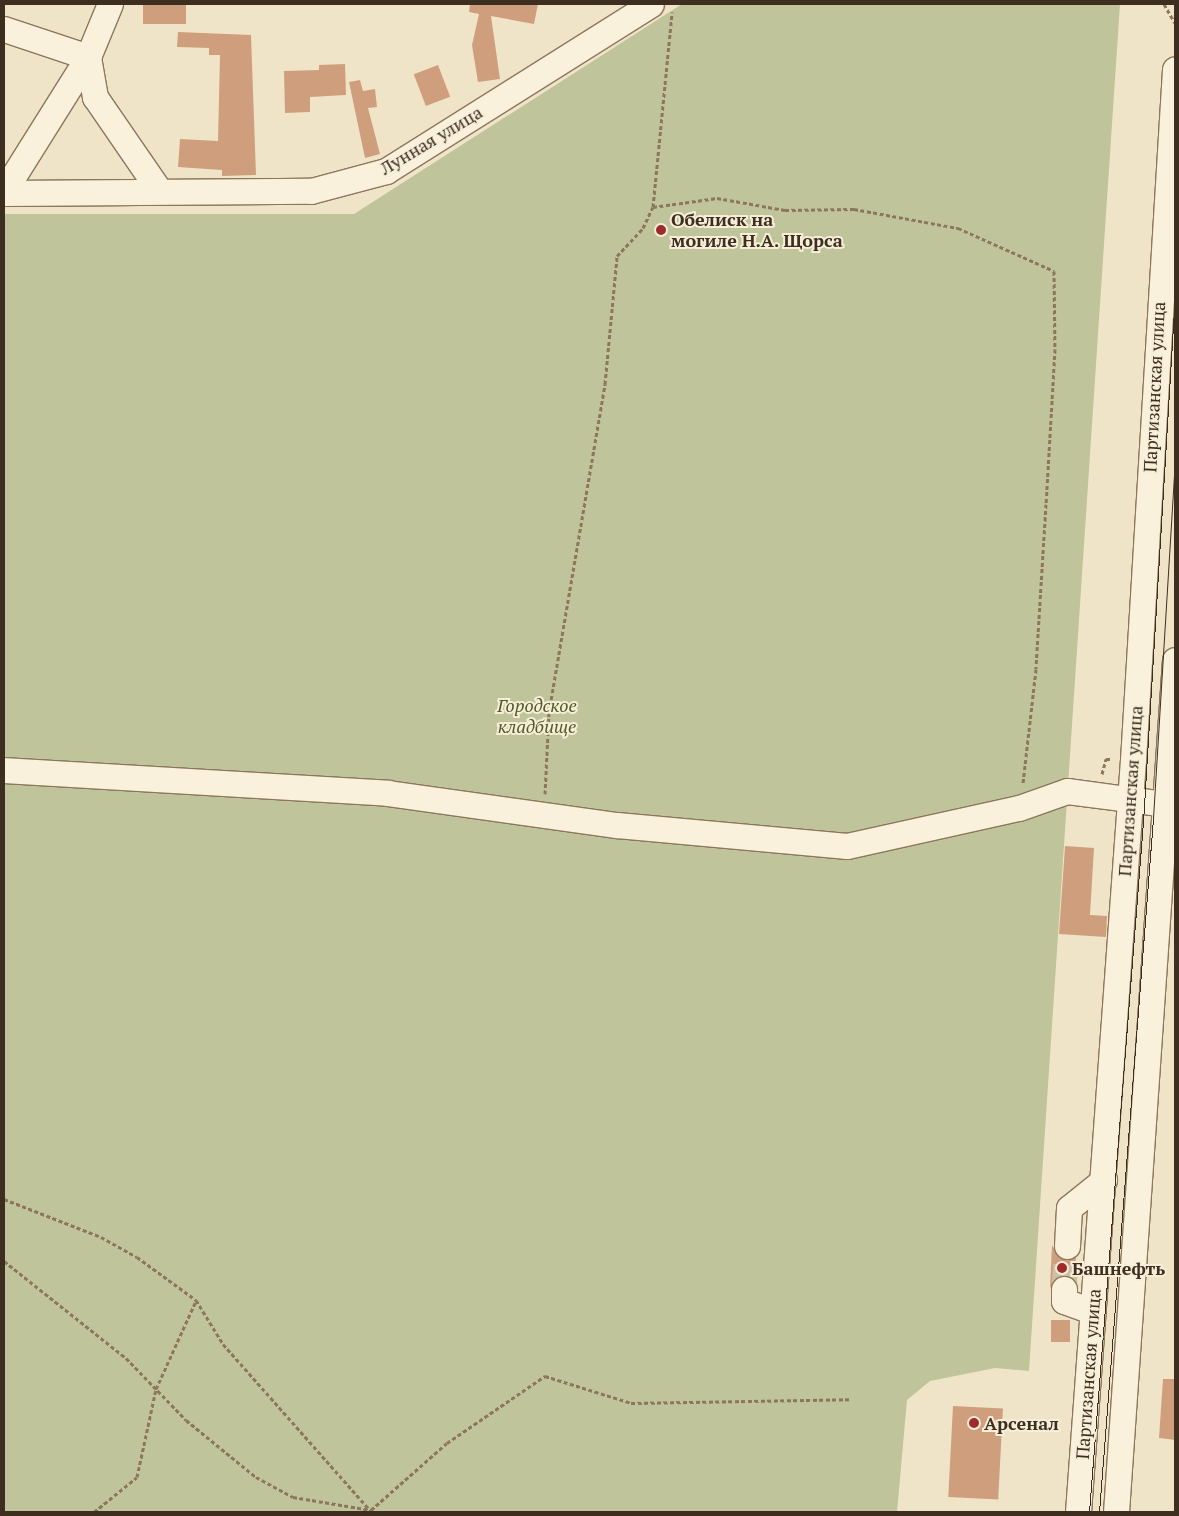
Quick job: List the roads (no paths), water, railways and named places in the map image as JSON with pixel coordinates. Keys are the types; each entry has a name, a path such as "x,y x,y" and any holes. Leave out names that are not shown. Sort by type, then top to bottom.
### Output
{"street":[{"path":"4,192 88,58 110,4"},
{"name":"Лунная улица","path":"4,192 311,191 386,171 651,4"},
{"path":"4,30 88,58"},
{"path":"88,58 95,96 159,190"},
{"name":"Партизанская улица","path":"1078,1512 1092,1311 1104,1180 1175,69"},
{"name":"Партизанская улица","path":"1116,1512 1168,862 1166,804 1175,660"},
{"path":"4,770 388,793 544,815 847,846 1019,808 1067,791 1166,804"},
{"path":"1125,857 1168,862"},
{"path":"1067,1246 1069,1208 1104,1180"},
{"path":"1064,1289 1064,1301 1092,1311"}],"tunnel":[{"path":"1064,1289 1067,1246"}],"tram line":[{"path":"1089,1512 1143,822 1175,292"},
{"path":"1099,1512 1153,818 1175,454"}],"place":[{"name":"Обелиск на могиле Н.А. Щорса","path":"661,230"},
{"name":"Башнефть","path":"1062,1268"},
{"name":"Арсенал","path":"974,1423"}],"park label":[{"name":"Городское кладбище","path":"537,716"}]}
